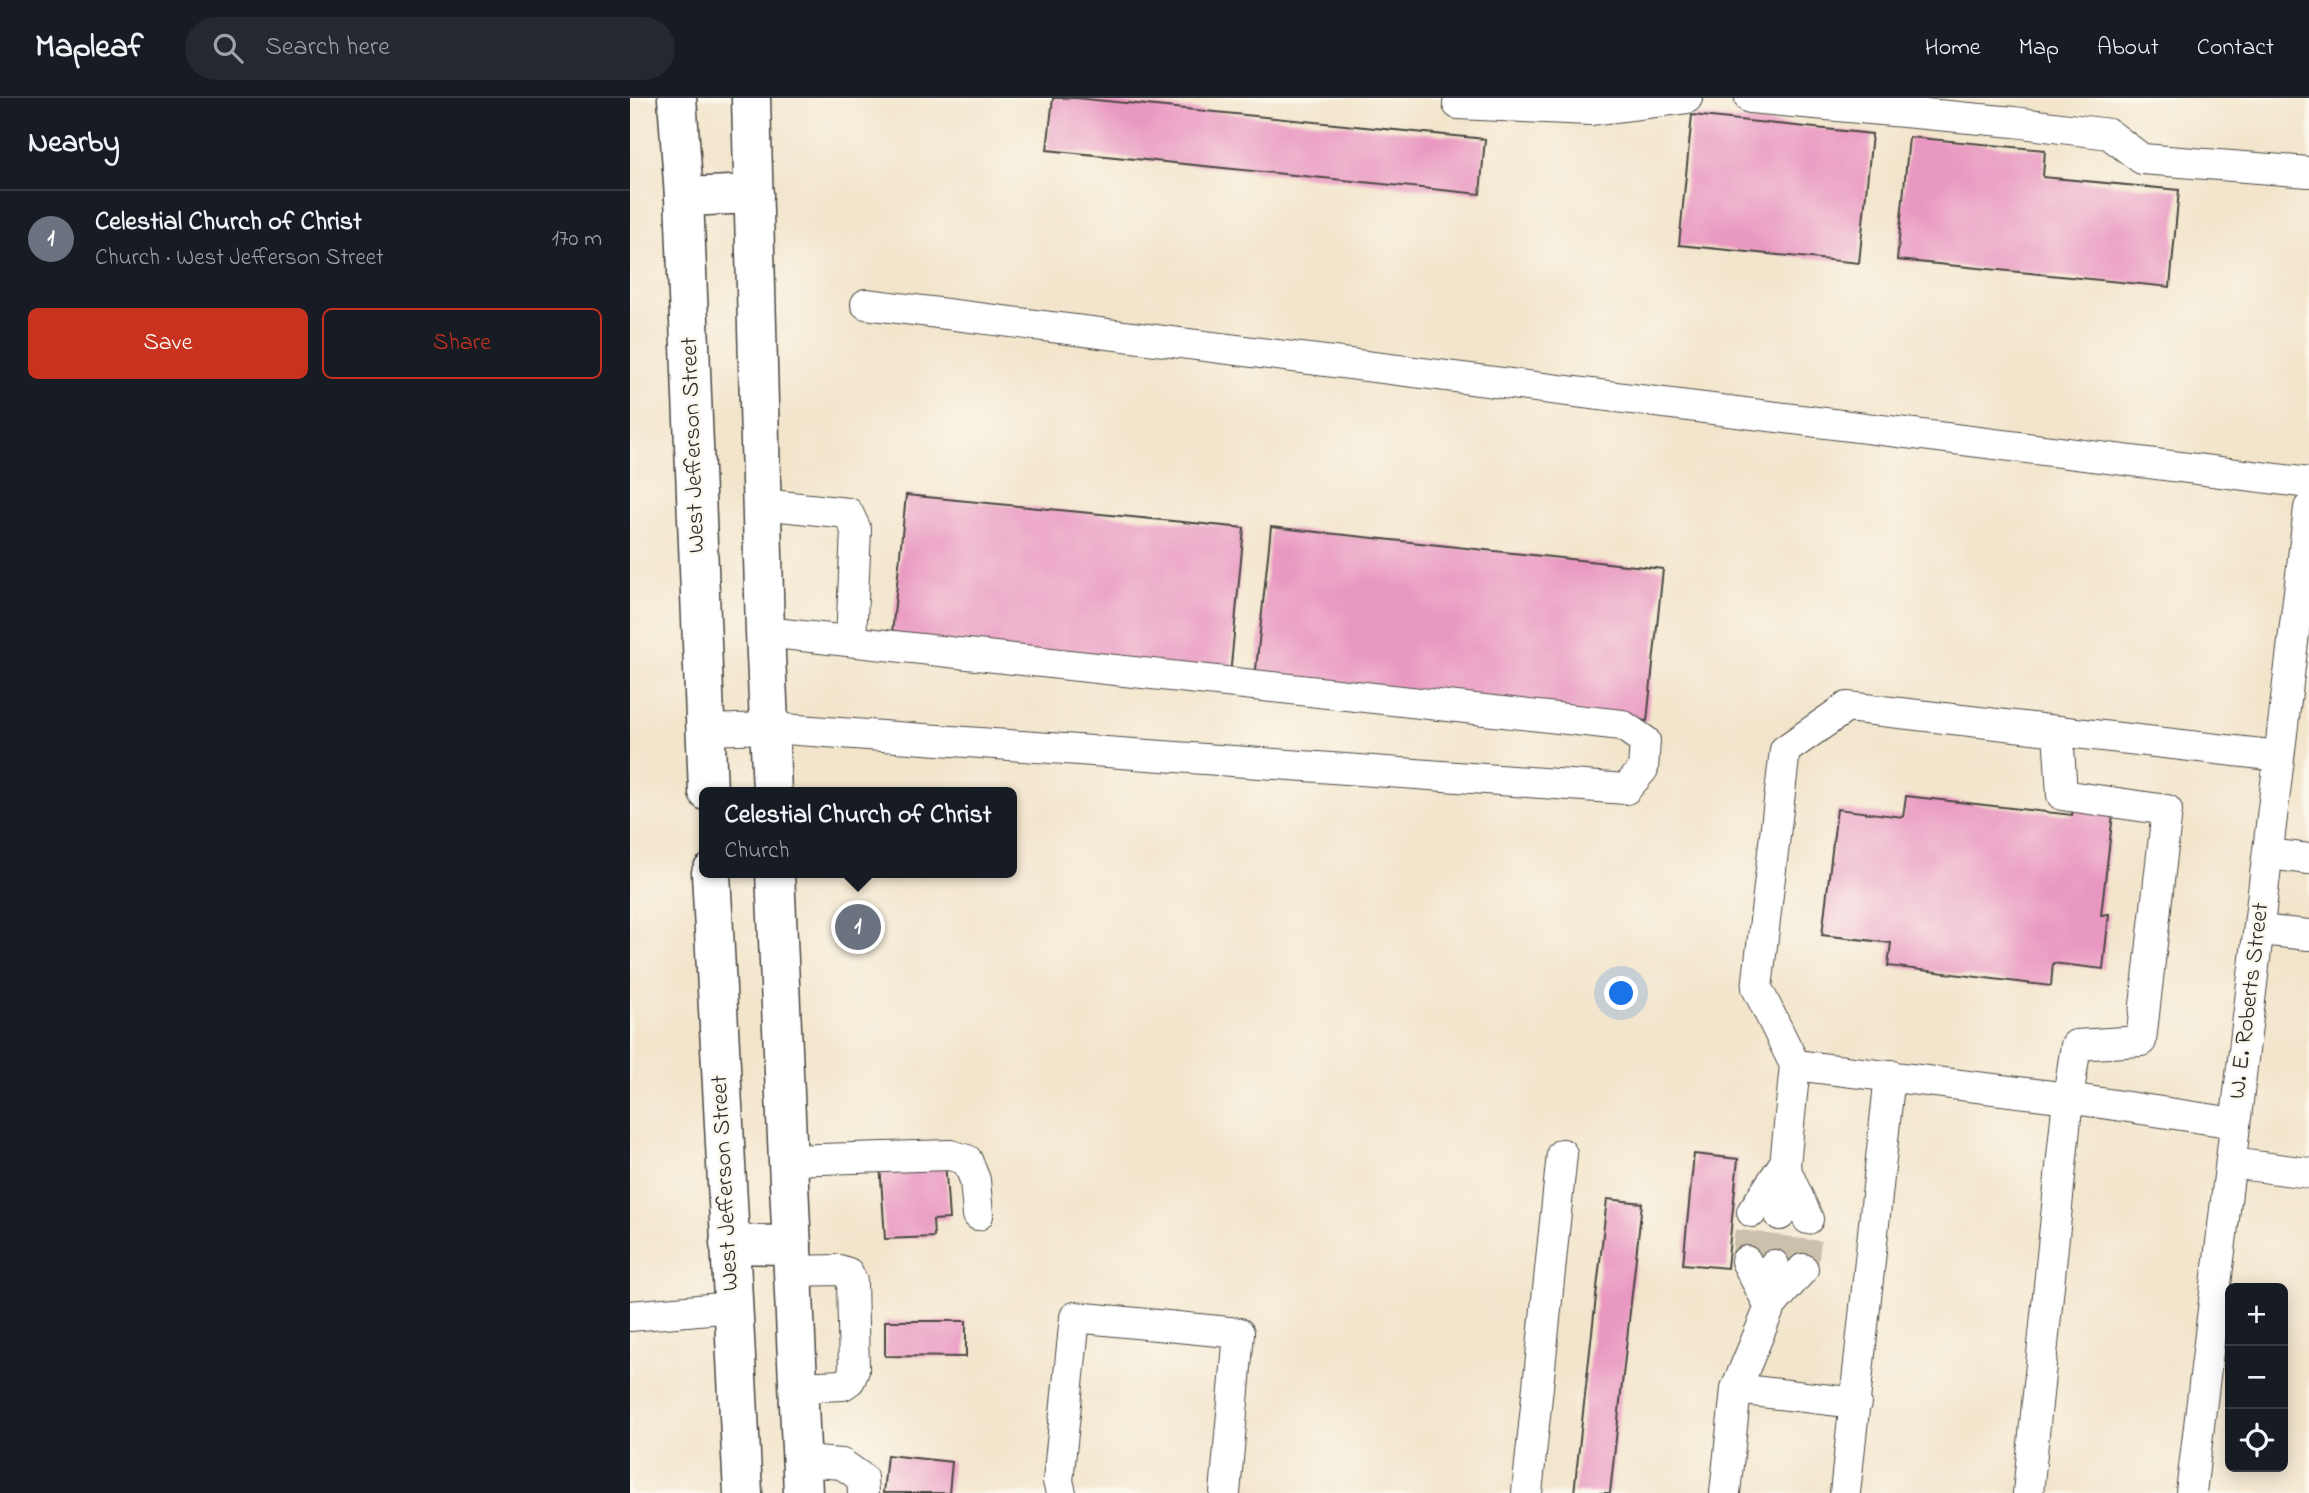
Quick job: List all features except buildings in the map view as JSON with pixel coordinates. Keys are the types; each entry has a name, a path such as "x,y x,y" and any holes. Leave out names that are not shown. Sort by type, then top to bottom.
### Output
{"main road":[{"name":"West Jefferson Street","path":"677,98 684,198 708,787"},
{"path":"751,98 761,504 772,787"},
{"path":"684,198 754,194"},
{"name":"West Jefferson Street","path":"711,878 743,1493"},
{"path":"775,878 802,1477"},
{"path":"729,1244 792,1258"}],"street":[{"path":"1458,104 1590,110 1687,98"},
{"path":"1750,98 2014,122 2109,134 2142,159 2309,172"},
{"path":"866,304 2309,483"},
{"path":"761,504 848,513 856,530 851,641"},
{"name":"W. E. Roberts Street","path":"2191,1493 2279,756 2299,670 2309,508"},
{"path":"705,730 770,728 1626,789 1643,769 1645,741 1622,725 765,632"},
{"path":"1784,1164 1780,1215 1795,1065 1757,988 1785,750 1847,707 2279,756"},
{"path":"2028,1493 2068,1098 2076,1045 2141,1041 2167,810 2062,795 2057,731"},
{"path":"2268,854 2309,859"},
{"path":"2259,930 2309,935"},
{"path":"1795,1065 2068,1098 2235,1124"},
{"path":"1845,1493 1890,1075"},
{"path":"1527,1493 1562,1154"},
{"path":"788,1160 950,1155 967,1160 975,1180 978,1215"},
{"path":"2231,1163 2309,1173"},
{"path":"792,1258 848,1273 852,1281 854,1370 850,1380 843,1385 798,1387"},
{"path":"1725,1493 1736,1389 1770,1307 1774,1265"},
{"path":"630,1316 732,1307"},
{"path":"1061,1493 1058,1481 1075,1317 1239,1333 1225,1493"},
{"path":"1736,1389 1856,1403"},
{"path":"802,1477 842,1464 862,1478 863,1493"}],"tunnel":[{"path":"1746,1261 1752,1212"},
{"path":"1774,1265 1780,1215"},
{"path":"1803,1269 1808,1219"}],"place":[{"name":"Celestial Church of Christ","path":"858,927"}]}
